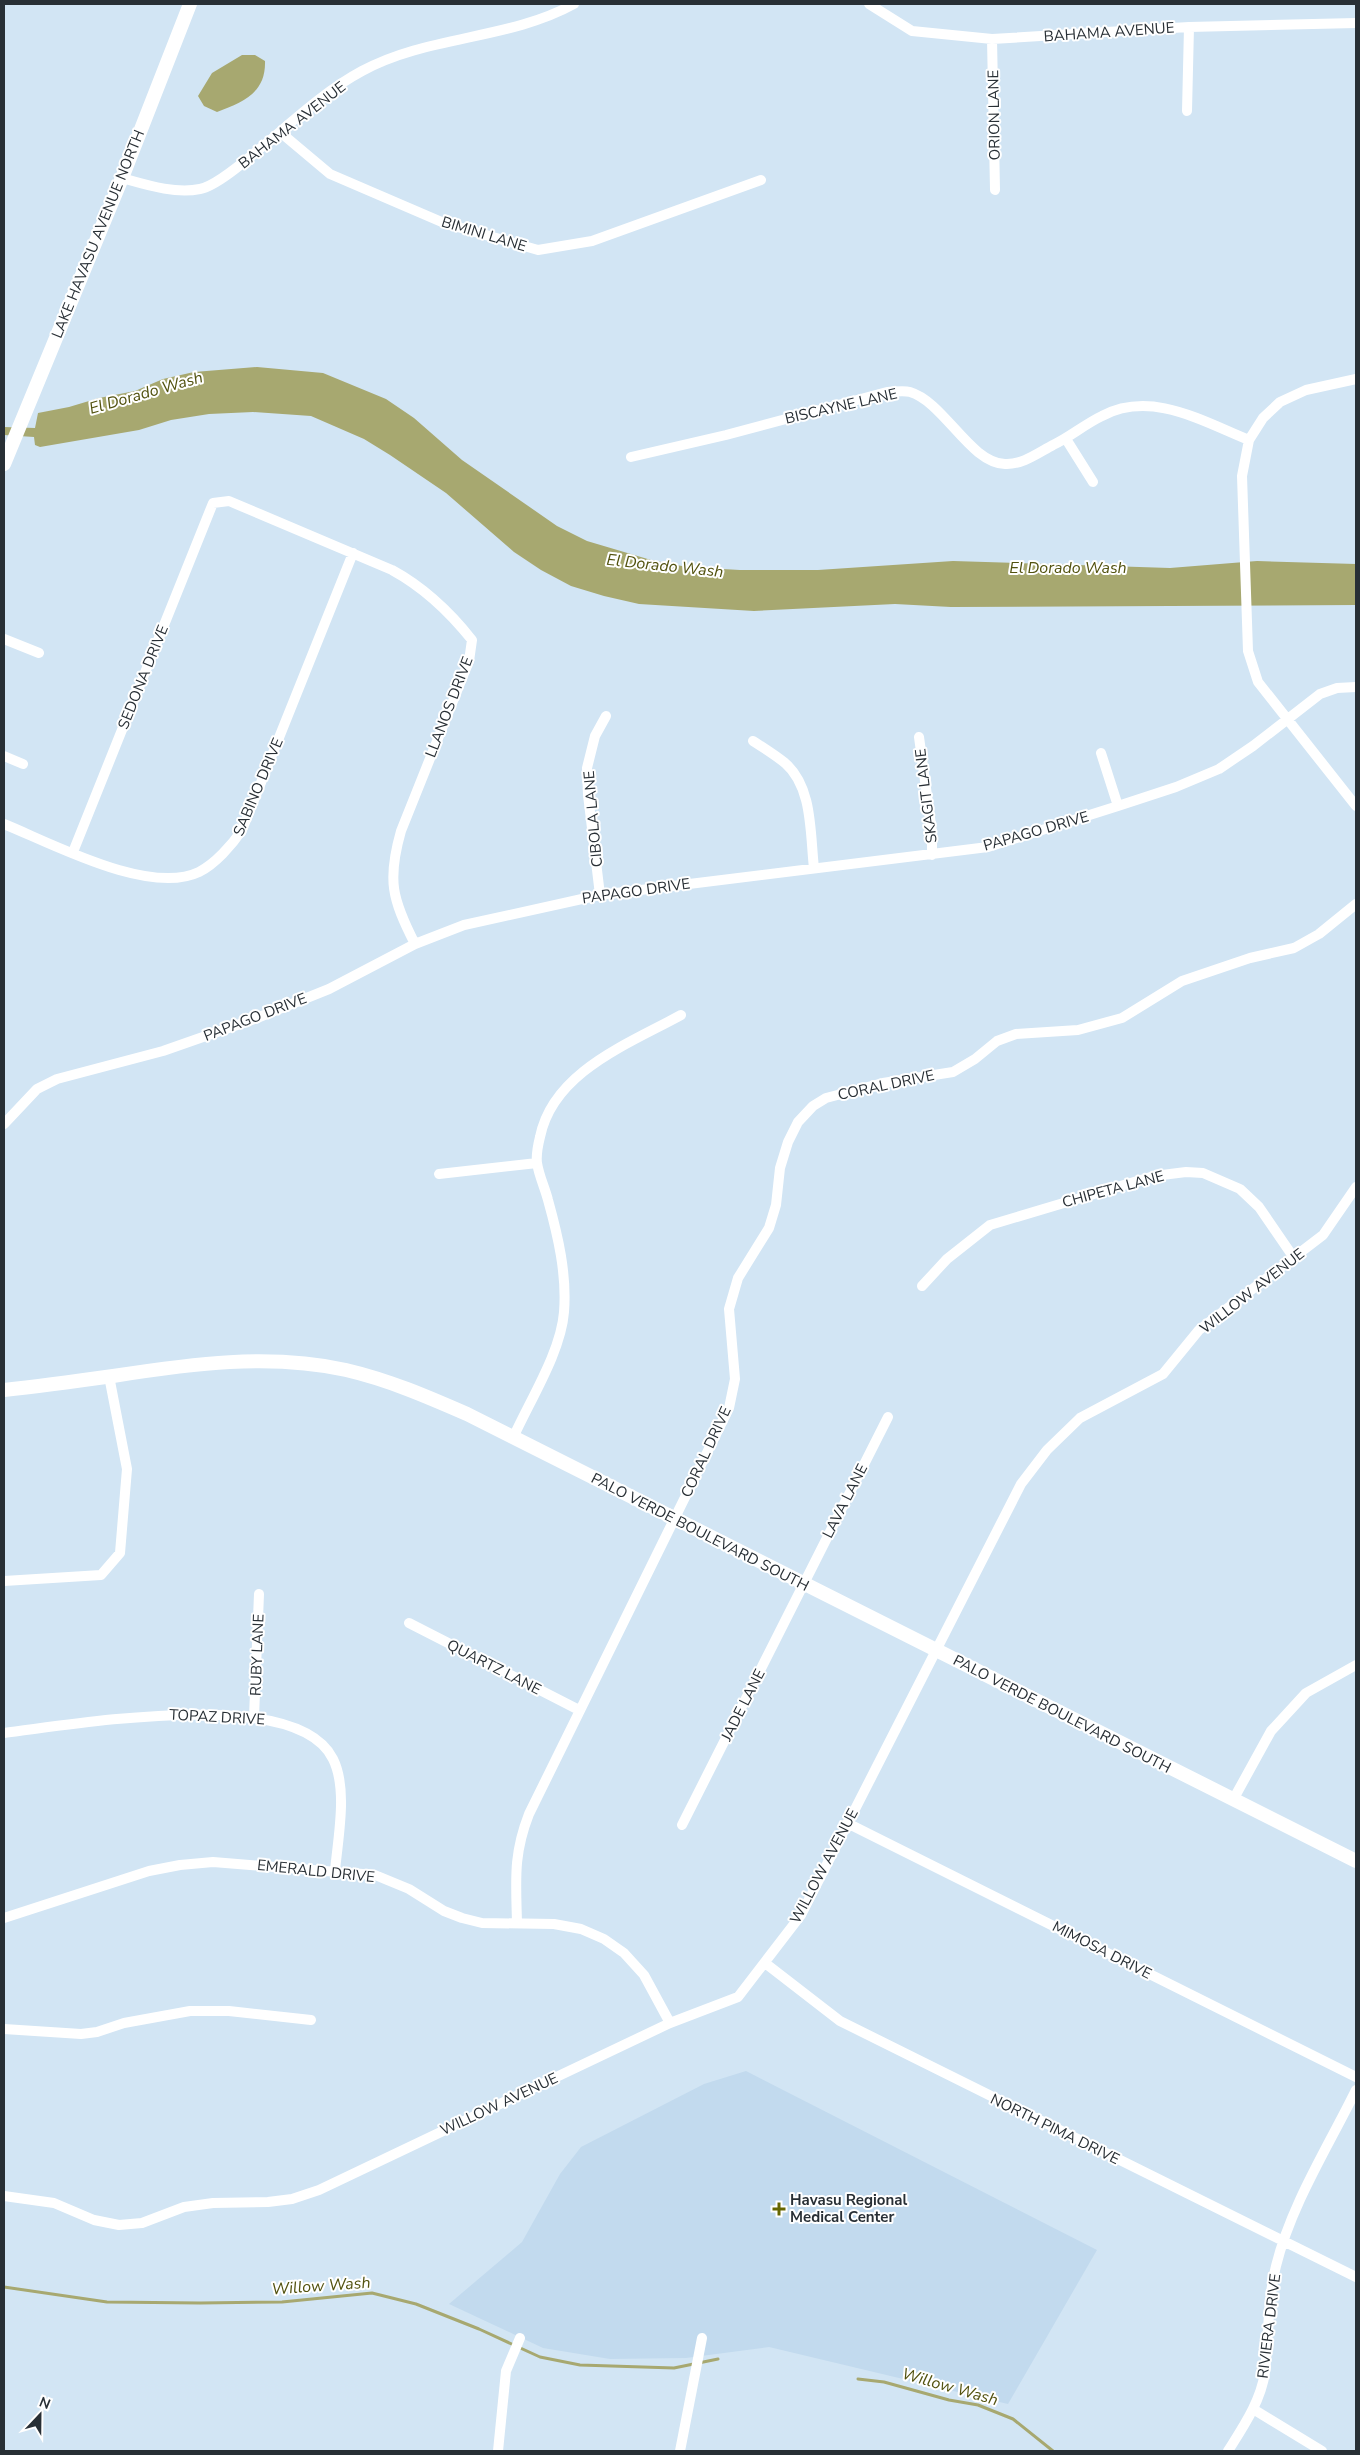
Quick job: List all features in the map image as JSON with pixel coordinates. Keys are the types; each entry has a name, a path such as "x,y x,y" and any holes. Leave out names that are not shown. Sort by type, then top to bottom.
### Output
{"main road":[{"name":"LAKE HAVASU AVENUE NORTH","path":"4,464 122,178 190,4"},
{"name":"PALO VERDE BOULEVARD SOUTH","path":"4,1390 229,1361 266,1362 345,1370 412,1390 513,1438 1356,1861"}],"street":[{"name":"BAHAMA AVENUE","path":"122,178 156,188 202,189 235,169 320,99 370,68 403,53 535,20 574,4"},
{"name":"BAHAMA AVENUE","path":"869,4 912,31 992,40 1189,27 1356,23"},
{"path":"1187,111 1189,27"},
{"name":"ORION LANE","path":"992,40 995,190"},
{"name":"BIMINI LANE","path":"280,132 330,174 444,223 538,250 592,242 761,180"},
{"path":"1356,381 1306,390 1280,402 1263,418 1249,440 1242,476 1248,651 1258,682 1356,806"},
{"name":"BISCAYNE LANE","path":"631,457 726,435 887,392 909,391 925,400 973,447 998,463 1019,463 1066,439 1102,415 1124,407 1144,405 1169,408 1249,440"},
{"path":"1066,439 1093,482"},
{"name":"LLANOS DRIVE","path":"213,503 229,501 353,553 415,582 435,599 472,640 469,661 401,831 395,851 392,869 393,890 398,910 415,944"},
{"name":"SEDONA DRIVE","path":"73,852 213,503"},
{"name":"SABINO DRIVE","path":"4,824 125,874 180,877 199,872 234,842 242,830 353,553"},
{"path":"4,639 38,653"},
{"name":"PAPAGO DRIVE","path":"4,1124 37,1089 57,1078 164,1051 257,1018 329,989 415,944 464,925 600,894 988,847 1176,787 1219,769 1288,720 1320,694 1337,688 1356,687"},
{"name":"CIBOLA LANE","path":"600,894 589,804 587,768 595,736 606,716"},
{"name":"SKAGIT LANE","path":"918,737 932,832 932,855"},
{"path":"753,741 786,764 801,784 806,801 814,868"},
{"path":"1101,753 1118,806"},
{"path":"4,756 23,764"},
{"name":"CORAL DRIVE","path":"517,1923 516,1858 521,1835 578,1710 729,1408 735,1379 728,1309 738,1278 768,1228 776,1205 780,1168 788,1142 798,1122 813,1106 826,1098 868,1087 953,1072 975,1059 998,1041 1016,1034 1078,1030 1122,1018 1182,981 1250,958 1294,948 1319,934 1356,904"},
{"path":"513,1438 557,1347 564,1313 565,1293 559,1243 537,1163 540,1138 547,1114 553,1102 565,1087 584,1071 681,1015"},
{"path":"439,1174 537,1163"},
{"name":"CHIPETA LANE","path":"922,1286 947,1259 990,1225 1154,1176 1186,1172 1203,1173 1240,1189 1259,1208 1294,1258"},
{"name":"WILLOW AVENUE","path":"4,2196 54,2203 94,2220 119,2225 142,2223 184,2207 292,2199 319,2190 670,2023 738,1997 801,1915 1021,1484 1047,1450 1080,1418 1164,1374 1199,1330 1323,1235 1356,1188"},
{"path":"4,1581 101,1575 120,1552 127,1469 109,1376"},
{"name":"LAVA LANE","path":"803,1584 888,1418"},
{"name":"JADE LANE","path":"682,1825 803,1584"},
{"name":"RUBY LANE","path":"254,1717 259,1594"},
{"name":"QUARTZ LANE","path":"409,1623 578,1710"},
{"path":"1233,1800 1271,1731 1306,1693 1356,1665"},
{"name":"TOPAZ DRIVE","path":"4,1733 160,1714 254,1717 303,1729 321,1741 333,1758 342,1784 335,1871"},
{"name":"MIMOSA DRIVE","path":"847,1823 1356,2078"},
{"name":"EMERALD DRIVE","path":"4,1918 149,1871 180,1864 213,1862 375,1875 393,1880 462,1918 482,1923 554,1924 580,1929 604,1939 624,1953 644,1974 670,2023"},
{"name":"NORTH PIMA DRIVE","path":"765,1963 840,2022 1356,2277"},
{"path":"4,2029 81,2034 97,2032 124,2023 204,2010 311,2020"},
{"name":"RIVIERA DRIVE","path":"1228,2451 1253,2409 1265,2373 1270,2296 1283,2242 1293,2217 1356,2090"},
{"path":"498,2451 506,2371 520,2338"},
{"path":"680,2451 702,2338"},
{"path":"1253,2409 1322,2451"}],"shaded area":[{"name":"Havasu Regional Medical Center","path":"746,2071 1097,2250 1008,2404 769,2347 686,2358 610,2359 543,2348 449,2304 522,2242 560,2174 581,2147 704,2084"}],"water":[{"path":"242,55 255,55 265,61 262,81 257,89 244,100 217,112 204,106 198,96 212,73"},
{"name":"El Dorado Wash","path":"257,367 323,373 386,399 414,418 462,460 557,526 587,541 651,560 687,567 740,570 818,570 953,561 1170,568 1257,561 1356,564 1356,605 951,607 895,604 754,611 639,604 571,586 541,570 514,552 446,493 390,455 364,439 311,416 253,412 209,414 171,420 139,430 40,447 35,445 34,437 4,435 4,427 35,428 38,413 135,391 163,379 194,372"}],"waterway":[{"name":"Willow Wash","path":"4,2287 107,2302 282,2302 372,2293 416,2304 479,2329 540,2357 580,2365 674,2368 718,2359"},
{"name":"Willow Wash","path":"858,2379 884,2382 949,2400 978,2405 1013,2419 1053,2451"}],"place":[{"name":"Havasu Regional Medical Center","path":"779,2209"}]}
